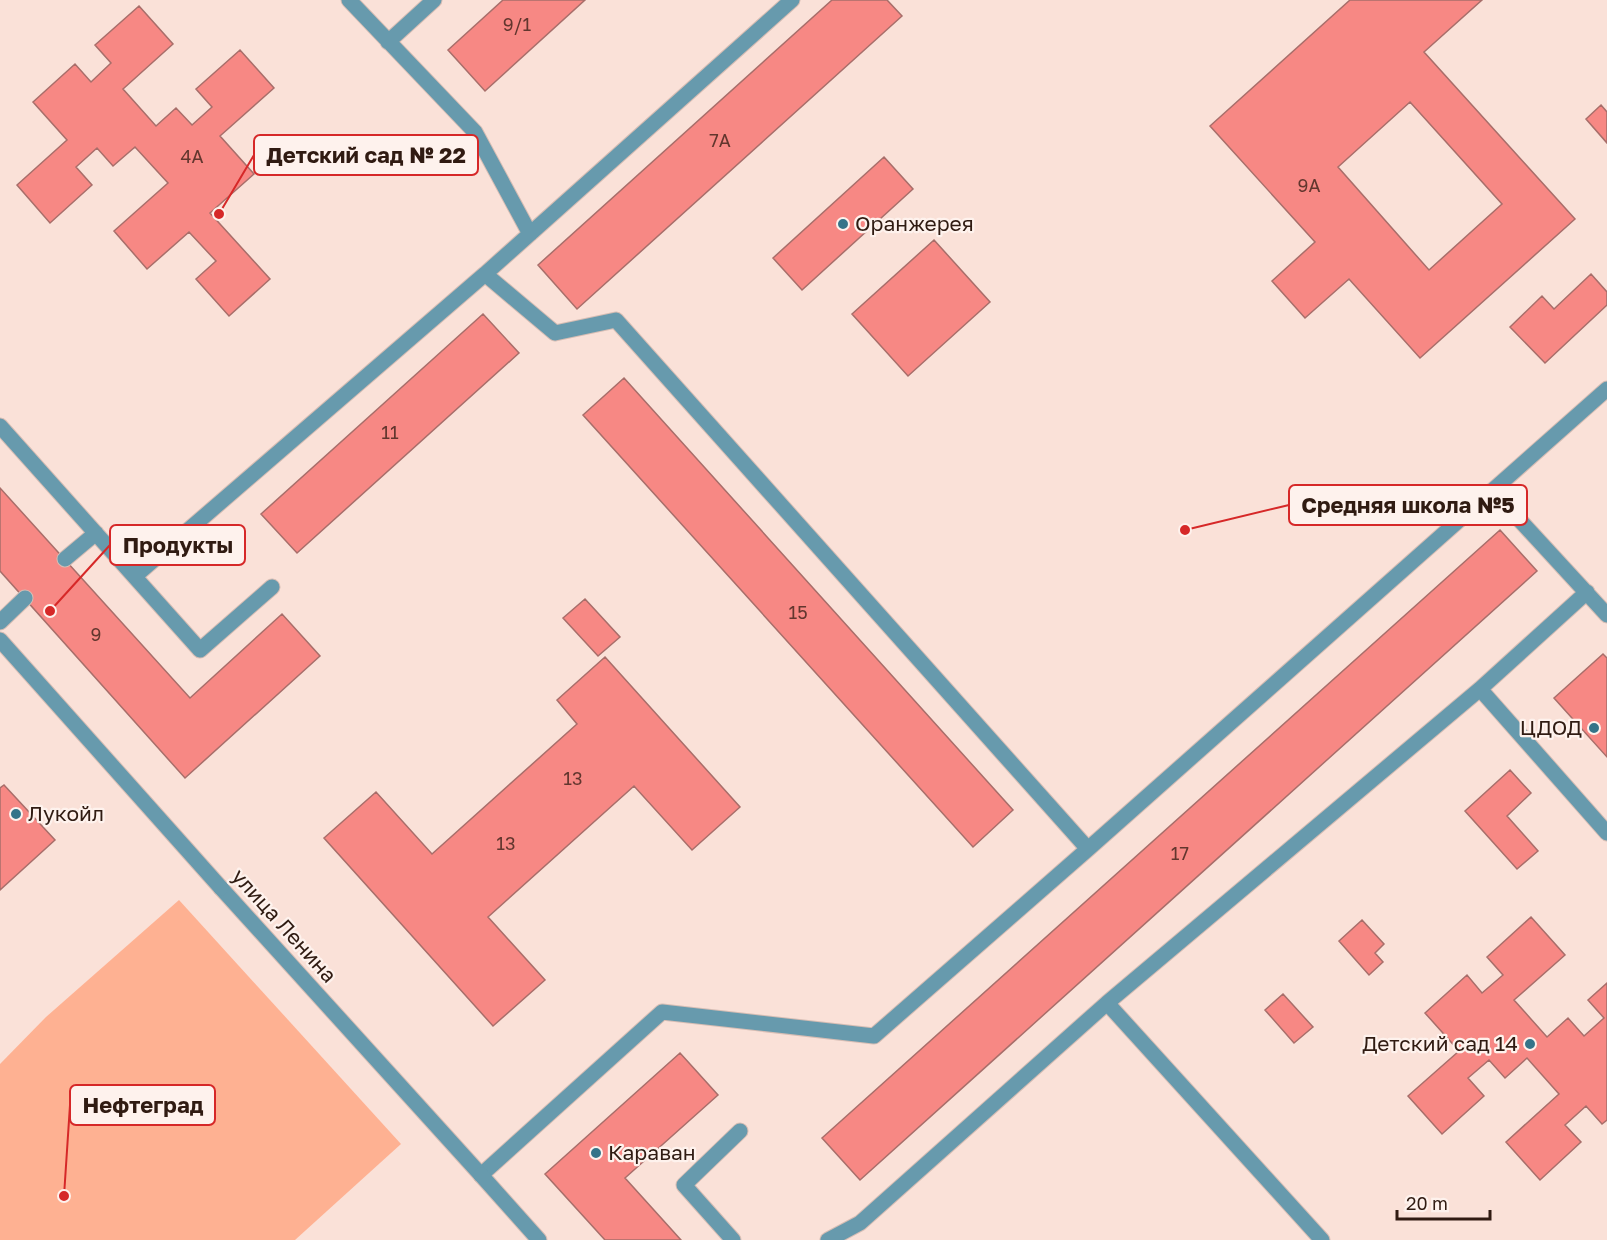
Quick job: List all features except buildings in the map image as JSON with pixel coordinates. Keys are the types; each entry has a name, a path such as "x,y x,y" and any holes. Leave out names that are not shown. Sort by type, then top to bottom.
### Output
{"street":[{"path":"349,0 475,132 531,234"},
{"path":"388,42 434,0"},
{"path":"135,576 531,234 792,0"},
{"path":"485,274 555,333 616,320 1088,849"},
{"path":"481,1175 662,1012 874,1036 1607,389"},
{"path":"0,426 201,650 272,587"},
{"path":"1493,491 1607,615"},
{"path":"65,560 96,533"},
{"path":"828,1240 860,1222 1107,1003 1480,689 1587,592"},
{"path":"0,622 25,598"},
{"name":"улица Ленина","path":"0,640 539,1240"},
{"path":"1480,689 1607,833"},
{"path":"1107,1003 1322,1240"},
{"path":"733,1240 684,1185 740,1131"}],"shaded area":[{"path":"179,900 401,1144 295,1240 0,1240 0,1064 46,1017"}],"place":[{"name":"Детский сад № 22","path":"219,214"},
{"name":"Оранжерея","path":"843,224"},
{"name":"Средняя школа №5","path":"1185,530"},
{"name":"Продукты","path":"50,611"},
{"name":"ЦДОД","path":"1594,728"},
{"name":"Лукойл","path":"16,814"},
{"name":"Детский сад 14","path":"1530,1044"},
{"name":"Караван","path":"596,1153"},
{"name":"Нефтеград","path":"64,1196"}]}
